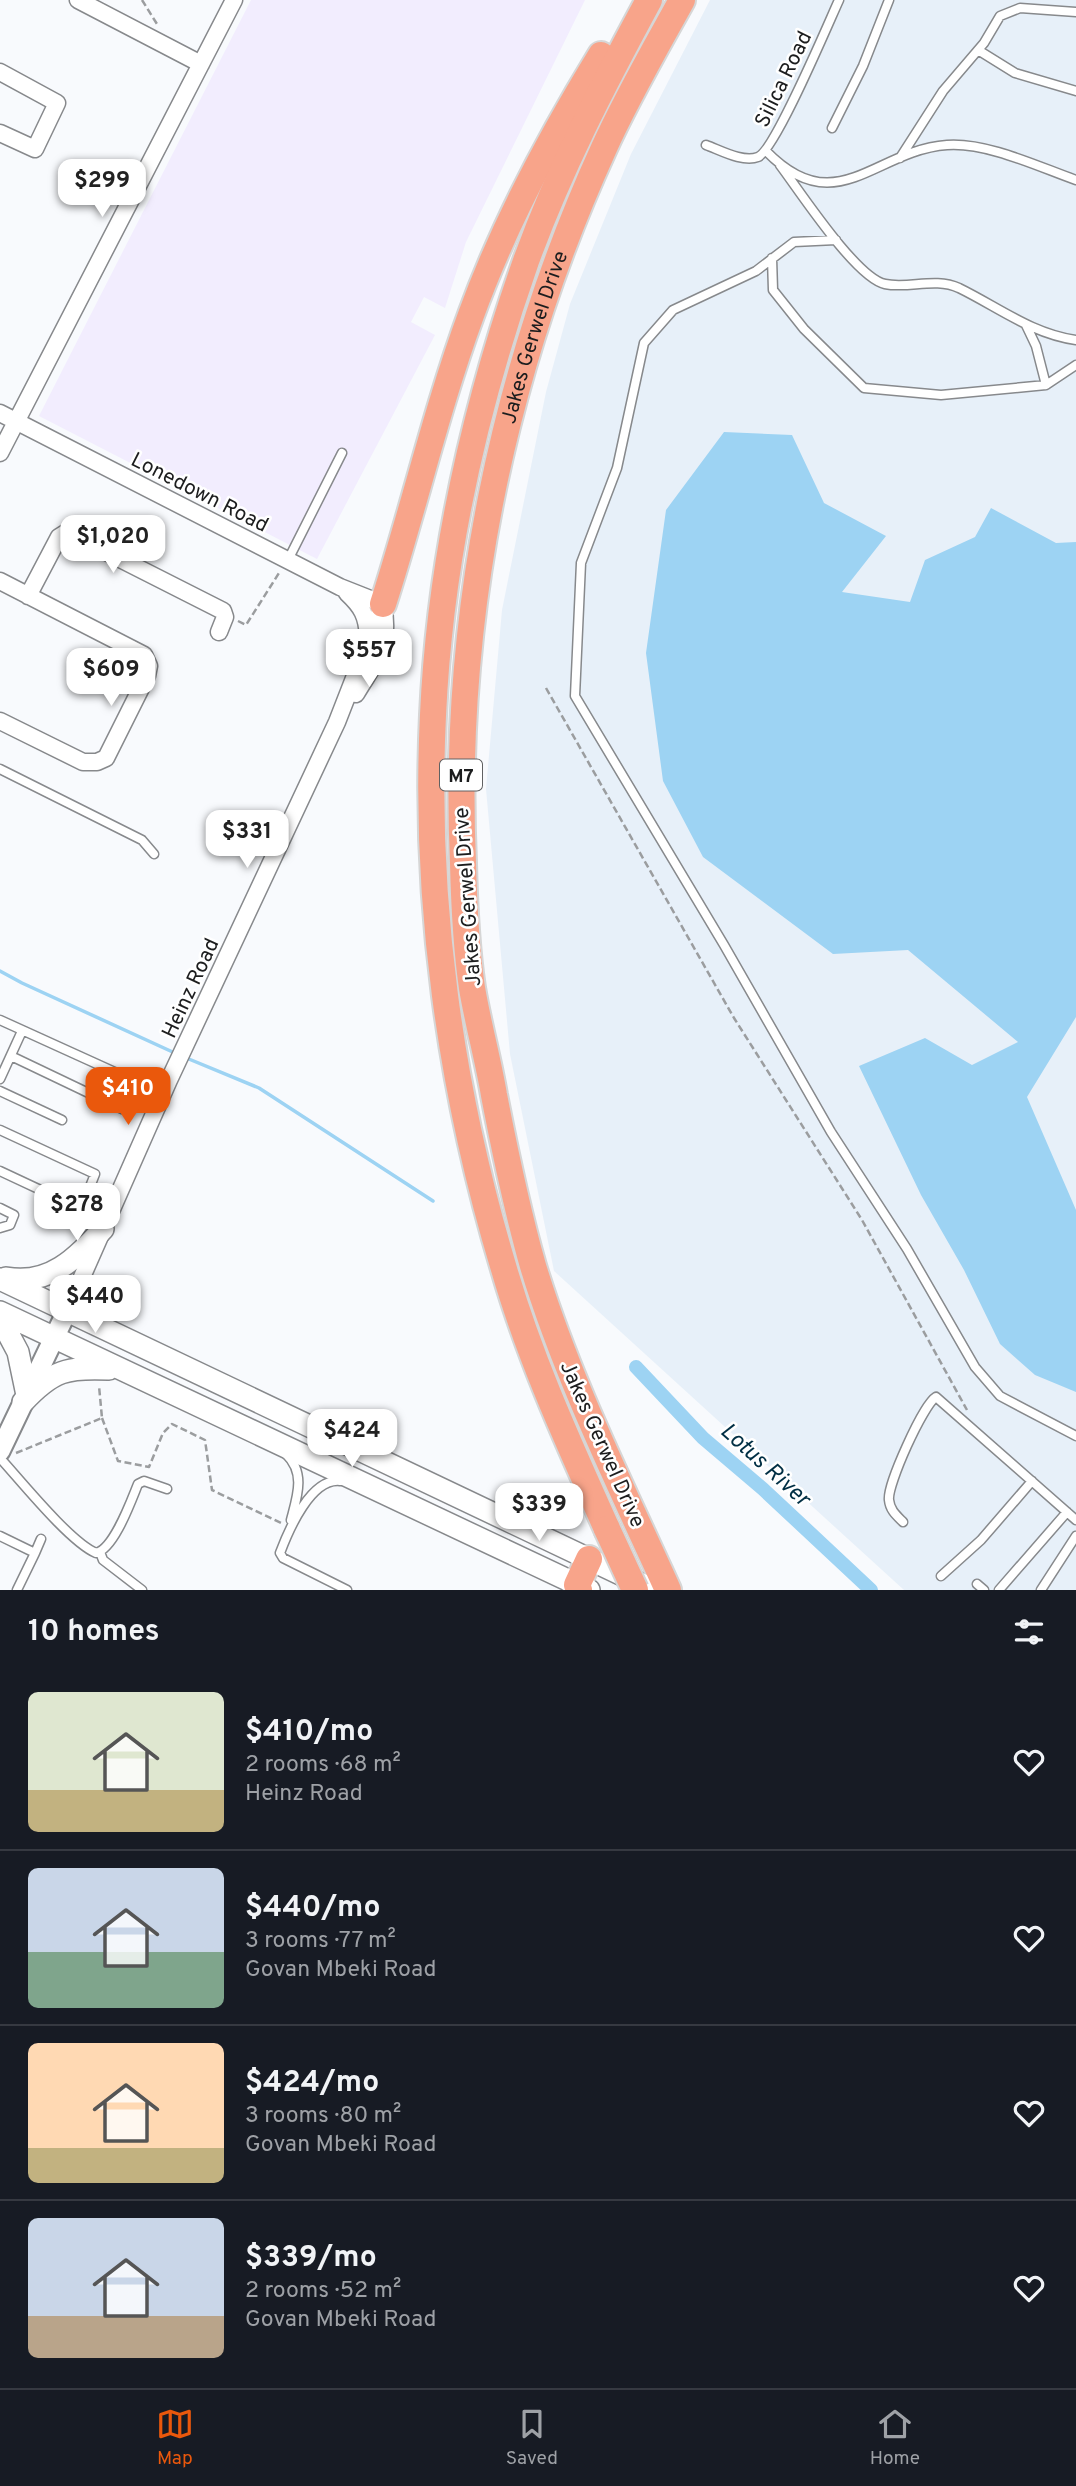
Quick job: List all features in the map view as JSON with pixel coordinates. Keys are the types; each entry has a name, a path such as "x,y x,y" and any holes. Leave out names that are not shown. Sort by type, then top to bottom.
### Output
{"highway":[{"path":"383,604 455,360 491,265 552,139 635,0"},
{"name":"Jakes Gerwel Drive","path":"635,1590 568,1443 532,1355 504,1271 478,1176 458,1076 435,904 431,807 433,713 442,618 455,531 483,399 528,257 577,138 649,0"},
{"name":"Jakes Gerwel Drive","path":"668,1590 563,1352 534,1266 509,1173 472,987 464,904 460,812 463,715 471,629 483,540 513,404 555,268 603,149 682,0"},
{"path":"582,1588 589,1559"}],"main road":[{"path":"0,1278 28,1279 52,1272 76,1258 103,1229"},
{"path":"0,1278 654,1590"},
{"path":"0,1312 54,1339 110,1375"},
{"path":"0,1318 18,1352 25,1399"},
{"path":"25,1399 53,1376 94,1368 274,1443 582,1588"}],"street":[{"path":"78,0 201,64"},
{"path":"0,453 234,0"},
{"path":"0,72 57,103 35,149 0,133"},
{"name":"Lonedown Road","path":"0,413 340,587 383,604"},
{"path":"28,596 59,537 67,532 223,611 226,615 219,632"},
{"path":"0,581 144,655 149,670 106,758 97,762 83,762 0,721"},
{"path":"340,587 362,608 367,622 368,643"},
{"name":"Heinz Road","path":"66,1311 166,1087 337,722 383,604"},
{"name":"Heinz Road","path":"337,722 383,648 387,629 383,604"},
{"path":"8,1452 25,1399 66,1311"}],"lane":[{"name":"Silica Road","path":"706,145 745,159 760,157 815,55 839,0"},
{"path":"832,128 863,66 889,0"},
{"path":"900,158 943,91 978,50 996,21 1005,12 1020,8 1076,12"},
{"path":"978,50 1016,73 1076,91"},
{"path":"780,165 806,179 833,182 869,173 900,158 933,147 967,145 1076,180"},
{"path":"766,150 863,272 883,284 939,283 957,287 1026,325 1061,338 1076,340"},
{"path":"836,240 794,242 756,271 673,310 644,343 617,468 581,563 575,696 724,945 831,1132 907,1249 975,1367 1000,1396 1076,1436"},
{"path":"772,258 773,290 804,329 864,388 941,395 1046,385 1076,365"},
{"path":"1026,325 1036,346 1046,385"},
{"path":"288,560 342,453"},
{"path":"0,769 142,839 154,854"},
{"path":"0,1020 166,1087"},
{"path":"0,1079 22,1031"},
{"path":"11,1056 122,1110"},
{"path":"0,1091 62,1120"},
{"path":"0,1129 95,1174 85,1202 79,1208 0,1171"},
{"path":"0,1209 12,1213 14,1218 10,1225 0,1228"},
{"path":"903,1522 891,1509 888,1493 914,1430 930,1401 936,1397 1076,1520"},
{"path":"274,1443 290,1458 299,1481 292,1527"},
{"path":"0,1458 83,1545 96,1553 106,1548 123,1519 138,1484 144,1482 167,1489"},
{"path":"347,1590 283,1558 280,1552 292,1527 316,1490 332,1480 360,1483"},
{"path":"941,1576 981,1540 1032,1481"},
{"path":"999,1590 1067,1512"},
{"path":"0,1536 35,1553"},
{"path":"1041,1590 1076,1536"},
{"path":"17,1590 41,1539"},
{"path":"100,1552 103,1560 142,1590"}],"path":[{"path":"226,615 246,625 288,560"},
{"path":"546,688 734,1018 862,1220 980,1435"},
{"path":"110,1375 97,1389 102,1418 118,1461 149,1467 163,1433 172,1424 205,1440 212,1490 292,1527"},
{"path":"8,1452 102,1418"}],"shaded area":[{"path":"251,0 585,0 466,242 445,308 424,297 411,322 435,335 317,559 39,416"},
{"path":"710,0 1076,0 1076,1590 904,1590 554,1271 510,1054 486,789 502,610 546,392 570,304 631,154"}],"water":[{"path":"724,432 792,435 824,503 886,536 842,592 910,602 925,560 975,537 991,508 1056,543 1076,542 1076,1017 1027,1097 1076,1210 1076,1392 1035,1375 1000,1344 964,1270 921,1195 859,1066 925,1038 972,1065 1018,1042 908,950 833,954 703,857 663,781 646,653 666,510"}],"waterway":[{"path":"0,971 177,1054"},
{"path":"184,1057 259,1088 433,1201"},
{"name":"Lotus River","path":"636,1367 703,1438 763,1489 871,1590"}]}
